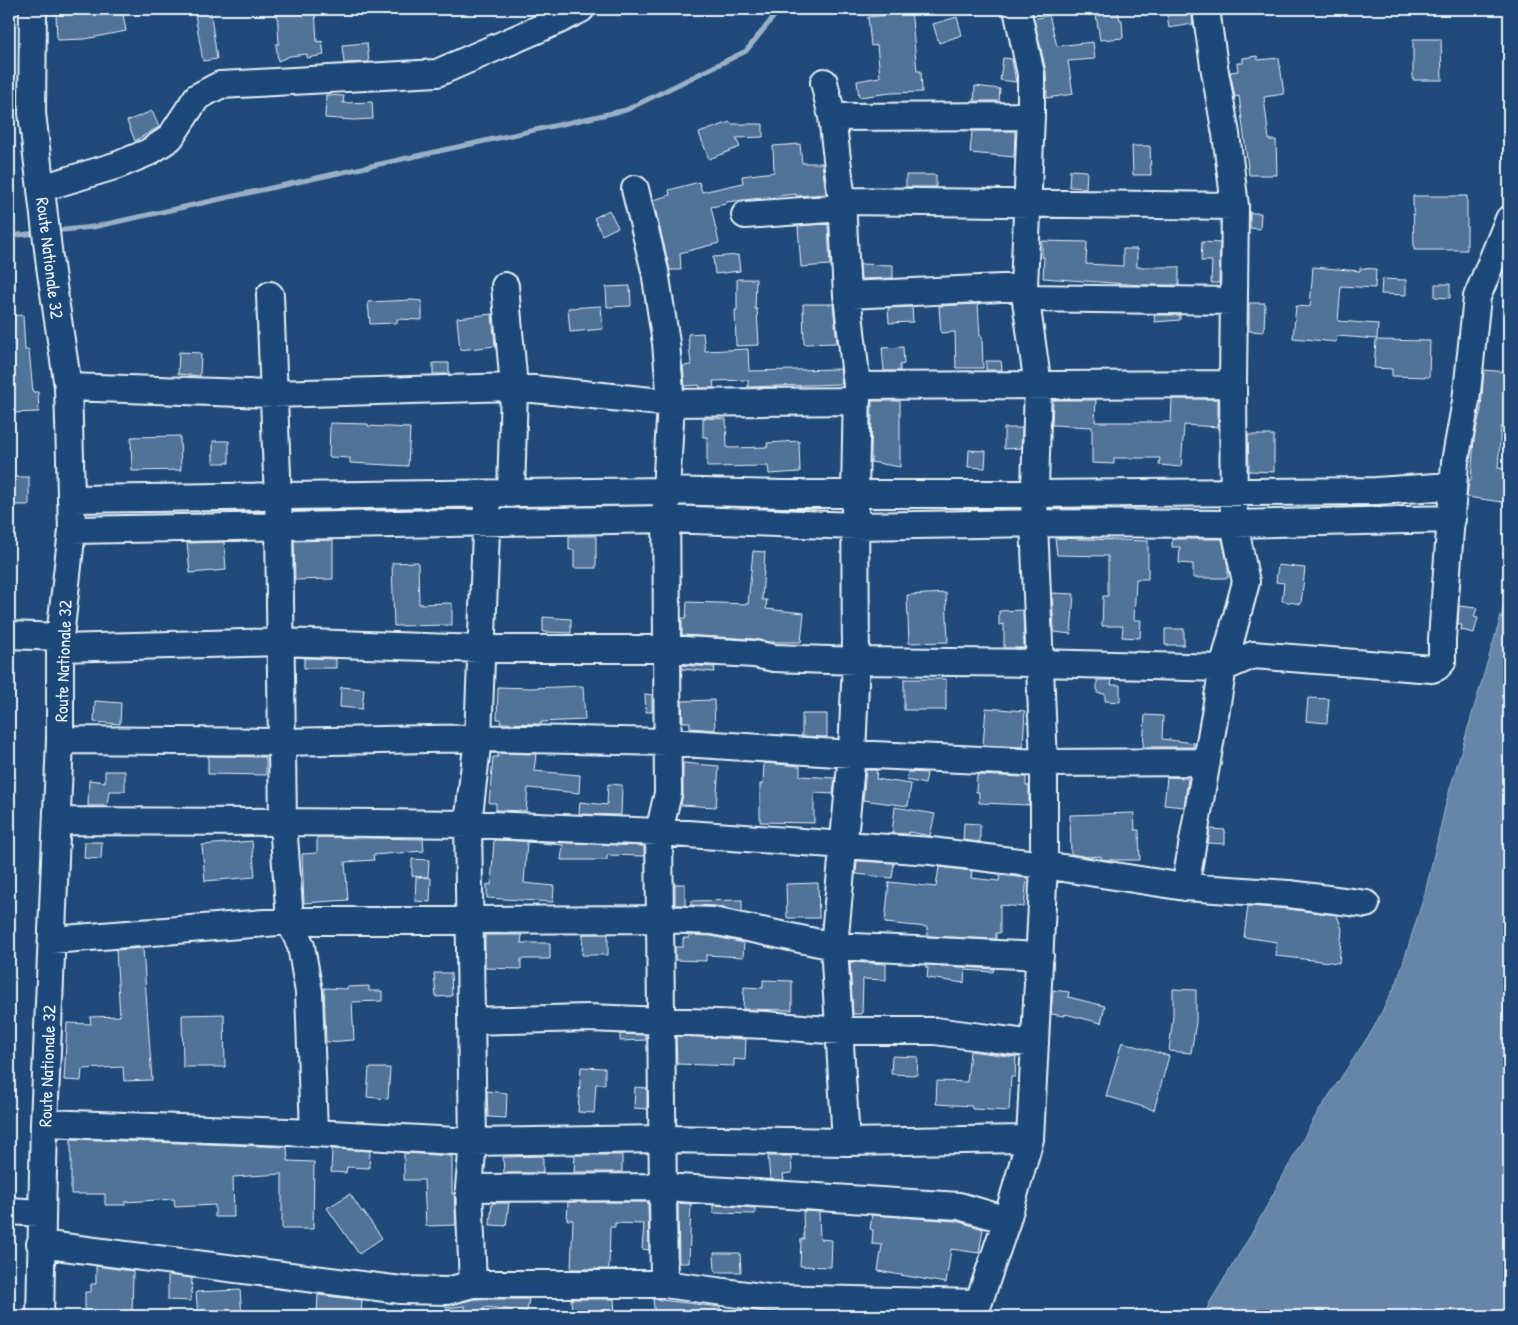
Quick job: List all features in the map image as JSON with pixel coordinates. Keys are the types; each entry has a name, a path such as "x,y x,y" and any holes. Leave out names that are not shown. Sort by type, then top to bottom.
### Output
{"street":[{"name":"Route Nationale 32","path":"33,9 32,113 50,266 68,387 72,530 60,642 60,740 44,1123 40,1316"},
{"path":"43,199 149,152 170,138 197,97 220,85 437,73 556,15 582,9"},
{"path":"40,1244 401,1290 447,1291 473,1284 664,1284 769,1307 976,1310 1007,1220 1030,1139 1044,866 1044,763 1034,523 1038,386 1025,293 1031,74 1017,9"},
{"path":"1185,887 1223,668 1246,582 1234,524 1235,206 1226,134 1206,9"},
{"path":"824,82 832,117 843,204 847,295 857,394 855,494 856,661 852,754 834,946 846,1142"},
{"path":"832,117 1031,116"},
{"path":"635,189 655,270 666,343 671,403 666,491 668,793 659,832 664,1284"},
{"path":"745,215 843,204 1235,206"},
{"path":"9,635 60,642 280,642 482,648 667,649 754,654 774,658 856,661 1040,663 1223,668 1253,655 1432,669 1442,662 1442,639 1452,519 1452,486 1466,401 1477,297 1509,219"},
{"path":"473,1284 470,1188 473,1142 468,824 478,738 488,523 499,494 514,387 505,286"},
{"path":"847,295 1025,293 1234,301"},
{"path":"270,296 278,527 283,822 290,922 301,946 309,992 314,1133"},
{"path":"68,387 273,394 514,387 671,403 1038,386 1233,384"},
{"path":"71,499 666,491 855,494 1376,492 1452,486"},
{"path":"1376,492 1376,520"},
{"path":"72,530 666,520 855,526 1034,523 1234,524 1452,519"},
{"path":"60,740 282,742 478,738 668,742 852,754 1044,763 1207,762"},
{"path":"57,821 468,824 659,832 931,852 1044,866 1185,887 1289,894 1366,904"},
{"path":"52,940 290,922 659,919 713,921 834,946 1040,956"},
{"path":"472,1021 588,1018 766,1025 840,1031 935,1031 1035,1044"},
{"path":"44,1123 314,1133 473,1142 662,1139 846,1142 1030,1139"},
{"path":"470,1188 663,1187 959,1206 1007,1220"},
{"path":"9,1211 41,1213"}],"water":[{"path":"1509,589 1509,1316 1204,1316 1210,1302 1252,1233 1315,1117 1373,1029 1397,982 1425,893 1447,799"}],"building":[{"path":"86,9 122,9 126,31 85,39 57,40 56,13 87,13"},
{"path":"194,9 210,9 217,59 203,61"},
{"path":"277,9 315,9 317,42 322,41 324,55 307,58 307,54 290,56 278,61 276,44 279,44"},
{"path":"897,9 911,9 917,71 921,71 922,92 859,97 857,81 880,77 877,45 871,46 868,17 897,14"},
{"path":"1095,9 1118,9 1120,20 1122,20 1123,38 1100,40"},
{"path":"1166,9 1191,9 1193,24 1169,28"},
{"path":"1049,15 1057,46 1093,42 1095,59 1068,61 1073,94 1047,98 1046,71 1034,19"},
{"path":"957,17 962,35 939,43 933,24"},
{"path":"1413,39 1441,39 1442,80 1413,80"},
{"path":"367,43 369,62 344,63 342,45"},
{"path":"1257,56 1258,60 1279,58 1284,94 1264,97 1269,140 1276,140 1277,175 1249,175 1239,96 1235,97 1230,72 1238,71 1237,63 1243,63 1243,58"},
{"path":"1003,58 1012,59 1016,82 1000,80"},
{"path":"975,86 1000,89 999,101 974,101"},
{"path":"326,95 344,96 343,103 372,102 373,119 325,118"},
{"path":"152,111 159,127 135,141 127,121"},
{"path":"730,122 731,124 763,124 763,137 736,138 740,147 709,159 699,133"},
{"path":"972,131 1015,131 1014,157 970,153"},
{"path":"800,144 802,163 822,163 826,194 796,196 796,194 726,202 726,204 711,207 719,243 680,253 681,270 670,270 653,200 670,195 669,190 699,182 702,192 743,183 742,176 774,172 773,146"},
{"path":"1132,146 1150,146 1151,175 1133,175"},
{"path":"1070,170 1087,171 1086,188 1069,187"},
{"path":"906,175 936,175 936,187 906,187"},
{"path":"1413,196 1467,196 1467,250 1414,250"},
{"path":"609,210 618,227 602,235 594,218"},
{"path":"1250,213 1261,213 1260,229 1250,228"},
{"path":"828,224 830,265 801,267 798,226"},
{"path":"1042,241 1087,242 1086,264 1123,266 1123,249 1137,249 1137,267 1179,267 1179,285 1141,285 1043,278 1044,257 1042,257"},
{"path":"1202,242 1220,243 1219,283 1211,283 1212,261 1201,261"},
{"path":"738,255 740,271 715,274 713,257"},
{"path":"860,264 893,265 893,278 861,279"},
{"path":"1313,267 1360,271 1360,268 1376,269 1375,288 1341,286 1338,321 1378,324 1377,339 1337,336 1336,342 1293,338 1296,306 1310,307"},
{"path":"737,279 756,279 755,309 757,309 759,345 736,346 735,310 737,310"},
{"path":"1382,279 1406,280 1406,295 1381,294"},
{"path":"1435,284 1450,284 1450,298 1435,297"},
{"path":"630,286 631,306 607,307 606,287"},
{"path":"422,301 422,320 397,319 397,323 370,324 368,302"},
{"path":"1249,303 1265,303 1264,332 1249,331"},
{"path":"803,304 833,304 837,343 804,344"},
{"path":"978,304 983,368 956,368 955,332 941,333 939,306"},
{"path":"601,306 603,329 570,332 568,308"},
{"path":"912,307 913,322 889,323 888,308"},
{"path":"492,314 495,346 460,350 457,318"},
{"path":"23,315 25,350 29,350 33,392 38,392 39,412 9,413 9,316"},
{"path":"1154,315 1180,315 1180,320 1155,322"},
{"path":"703,333 705,351 748,349 749,371 840,369 842,384 748,387 748,380 713,381 714,388 700,388 699,385 685,386 683,366 691,365 688,334"},
{"path":"1376,340 1430,341 1429,377 1392,376 1392,369 1374,368"},
{"path":"903,347 904,364 900,365 900,371 884,371 882,348"},
{"path":"179,352 201,353 200,376 178,374"},
{"path":"986,361 1001,361 1002,370 986,370"},
{"path":"433,363 449,363 449,374 433,374"},
{"path":"1484,370 1509,372 1507,408 1509,408 1509,428 1501,427 1498,468 1509,469 1509,503 1467,497 1469,480 1471,480 1474,439 1481,409"},
{"path":"1172,399 1218,399 1218,427 1184,425 1181,467 1159,465 1160,458 1114,458 1114,464 1092,463 1092,427 1052,425 1053,400 1096,400 1095,422 1171,422"},
{"path":"872,401 900,401 900,467 871,462"},
{"path":"703,418 726,419 727,448 768,447 767,443 799,441 800,472 769,474 768,466 707,467 707,437 703,437"},
{"path":"330,423 410,428 408,466 350,463 350,458 329,457"},
{"path":"1004,428 1022,428 1021,448 1004,449"},
{"path":"1248,435 1274,435 1274,472 1249,471"},
{"path":"180,436 181,470 132,471 131,437"},
{"path":"213,441 229,441 229,463 213,463"},
{"path":"969,450 986,451 985,468 968,467"},
{"path":"9,477 29,477 29,505 9,505"},
{"path":"569,536 596,536 596,568 574,568 574,550 569,550"},
{"path":"1055,538 1148,541 1148,579 1136,579 1134,620 1141,620 1140,638 1122,637 1123,626 1102,626 1103,596 1108,596 1108,556 1057,555"},
{"path":"1172,539 1222,539 1228,567 1228,578 1193,578 1193,564 1179,563 1180,547 1172,547"},
{"path":"333,540 333,579 295,580 294,541"},
{"path":"224,542 226,570 190,573 187,543"},
{"path":"753,551 765,552 762,600 767,600 766,609 804,613 801,642 769,642 755,639 682,635 682,618 686,618 687,602 748,604"},
{"path":"418,562 419,604 452,603 452,625 394,626 392,563"},
{"path":"1278,565 1305,568 1301,604 1282,601 1284,583 1276,582"},
{"path":"946,593 948,642 909,643 907,595"},
{"path":"1052,593 1074,594 1071,634 1054,632"},
{"path":"1459,606 1477,608 1474,617 1478,618 1474,633 1461,630 1462,625 1458,625"},
{"path":"1023,610 1024,648 1004,648 1004,624 999,625 999,611"},
{"path":"543,617 571,619 571,633 543,632"},
{"path":"1165,629 1184,629 1184,645 1165,645"},
{"path":"304,658 336,659 336,668 304,668"},
{"path":"682,665 715,667 714,672 682,669"},
{"path":"904,679 946,679 946,710 904,710"},
{"path":"1097,680 1112,680 1111,685 1120,685 1120,702 1105,701 1105,694 1097,693"},
{"path":"583,686 585,720 541,722 541,724 500,723 501,719 497,719 498,687"},
{"path":"341,687 364,689 362,709 340,707"},
{"path":"645,694 652,695 652,712 646,712"},
{"path":"1308,698 1329,699 1327,723 1306,721"},
{"path":"714,700 715,730 690,728 690,722 683,722 682,701"},
{"path":"95,701 121,703 120,724 94,722"},
{"path":"986,708 1025,711 1023,747 983,745"},
{"path":"802,714 827,714 827,737 802,736"},
{"path":"1145,715 1163,716 1162,739 1194,743 1193,747 1143,747"},
{"path":"498,753 536,754 534,771 580,775 579,793 528,788 526,811 496,810 496,803 489,803 493,757 498,757"},
{"path":"208,756 266,757 266,775 208,774"},
{"path":"683,763 719,766 716,807 681,805"},
{"path":"764,763 800,766 800,776 835,778 833,794 814,793 814,823 760,822 760,784 763,784"},
{"path":"866,770 877,770 876,779 911,784 908,806 863,800"},
{"path":"105,771 125,771 125,791 109,791 107,806 88,806 89,780 105,782"},
{"path":"908,772 927,773 925,784 906,780"},
{"path":"977,775 1026,777 1026,786 1029,786 1029,805 979,803 979,792 976,792"},
{"path":"1167,777 1188,778 1184,807 1164,805"},
{"path":"608,784 622,785 621,815 579,814 580,802 607,805"},
{"path":"895,807 935,814 930,836 909,832 908,834 892,833"},
{"path":"1134,813 1135,830 1139,830 1140,860 1110,860 1101,859 1101,856 1088,857 1071,854 1070,815"},
{"path":"964,823 980,824 980,842 963,840"},
{"path":"1210,829 1225,830 1225,844 1208,843"},
{"path":"317,837 423,839 424,851 373,855 374,860 345,862 348,900 304,903 302,854 317,853"},
{"path":"494,840 644,846 644,856 607,855 607,860 561,860 563,845 527,842 524,883 554,886 553,902 487,898 487,884 491,885"},
{"path":"252,841 255,877 205,881 202,845"},
{"path":"85,842 102,842 101,859 84,858"},
{"path":"412,859 429,860 428,877 412,876"},
{"path":"857,861 894,863 892,878 856,874"},
{"path":"939,867 972,871 971,878 999,881 1000,875 1027,878 1024,907 1000,905 1000,933 996,933 996,939 928,936 927,927 885,923 889,882 936,887"},
{"path":"416,877 431,878 430,902 415,901"},
{"path":"818,883 819,918 787,918 786,884"},
{"path":"675,884 685,884 685,905 675,905"},
{"path":"742,900 742,912 716,906 691,905 691,901"},
{"path":"1248,906 1337,915 1342,929 1339,963 1276,956 1277,942 1244,937"},
{"path":"583,934 608,934 608,955 582,955"},
{"path":"485,935 522,935 521,943 550,943 550,959 521,959 521,969 485,968"},
{"path":"689,935 711,936 744,943 743,957 706,955 706,961 675,960 675,947 683,947 683,938 689,938"},
{"path":"143,948 152,1080 124,1081 123,1067 82,1069 81,1081 64,1080 67,1023 91,1024 90,1017 120,1016 116,950"},
{"path":"850,962 886,964 886,980 863,979 862,1014 853,1014"},
{"path":"926,965 994,969 993,972 965,970 964,983 927,978 928,968 926,968"},
{"path":"434,973 451,973 452,996 436,997"},
{"path":"763,980 792,981 792,1010 743,1009 744,987 763,988"},
{"path":"369,986 369,991 382,991 382,1001 352,1002 354,1040 326,1042 324,988 347,989 347,987"},
{"path":"1173,989 1196,990 1196,1022 1191,1053 1169,1051 1173,1016"},
{"path":"1053,990 1069,992 1068,997 1105,1006 1101,1023 1065,1014 1065,1016 1051,1014"},
{"path":"224,1014 225,1067 183,1067 182,1015"},
{"path":"620,1034 646,1035 646,1040 620,1041"},
{"path":"676,1036 746,1039 745,1060 734,1059 734,1066 677,1064"},
{"path":"1122,1042 1169,1056 1154,1110 1106,1096"},
{"path":"970,1051 1016,1057 1015,1077 1011,1077 1009,1111 972,1109 972,1106 936,1104 937,1081 967,1082"},
{"path":"892,1056 918,1057 917,1075 891,1074"},
{"path":"581,1067 605,1068 605,1084 596,1084 594,1113 578,1112"},
{"path":"369,1068 390,1068 388,1099 367,1097"},
{"path":"635,1087 647,1088 647,1109 634,1108"},
{"path":"487,1091 507,1093 506,1118 488,1117"},
{"path":"71,1139 287,1147 288,1161 314,1162 313,1229 282,1229 282,1174 233,1177 234,1217 215,1217 215,1205 175,1207 174,1199 125,1202 125,1205 105,1205 105,1194 71,1194"},
{"path":"332,1149 370,1151 369,1168 347,1167 346,1173 331,1172"},
{"path":"404,1153 452,1156 452,1194 454,1193 456,1225 426,1226 424,1180 404,1180"},
{"path":"575,1155 622,1155 622,1172 574,1172"},
{"path":"543,1156 543,1173 504,1173 503,1157"},
{"path":"768,1156 791,1156 792,1173 783,1174 784,1180 770,1179"},
{"path":"350,1194 382,1238 359,1254 327,1208"},
{"path":"568,1202 648,1202 649,1250 642,1249 644,1224 615,1223 615,1227 610,1227 609,1269 571,1269 573,1220 567,1220"},
{"path":"492,1203 509,1203 506,1226 490,1225"},
{"path":"678,1203 691,1204 689,1263 679,1263"},
{"path":"713,1205 755,1208 755,1214 713,1213"},
{"path":"803,1211 819,1212 820,1239 832,1240 831,1267 800,1266 801,1239 804,1239"},
{"path":"872,1215 956,1221 983,1229 979,1253 951,1249 946,1283 878,1271 882,1245 872,1244 873,1230 870,1229"},
{"path":"714,1253 740,1253 741,1272 715,1272"},
{"path":"96,1266 133,1271 132,1314 85,1313 85,1292 91,1292 91,1284 96,1284"},
{"path":"168,1275 192,1278 191,1301 168,1300"},
{"path":"240,1290 242,1316 198,1316 196,1292"},
{"path":"318,1295 362,1300 361,1316 317,1316"},
{"path":"475,1299 529,1299 527,1311 484,1307 484,1314 465,1315 465,1306 446,1308 446,1306"},
{"path":"571,1299 614,1299 615,1314 572,1316"},
{"path":"653,1299 720,1307 721,1316 655,1316"},
{"path":"774,1313 860,1315 774,1316"}],"waterway":[{"path":"54,231 93,227 626,110 746,51 780,9"},
{"path":"9,236 38,233"}]}
